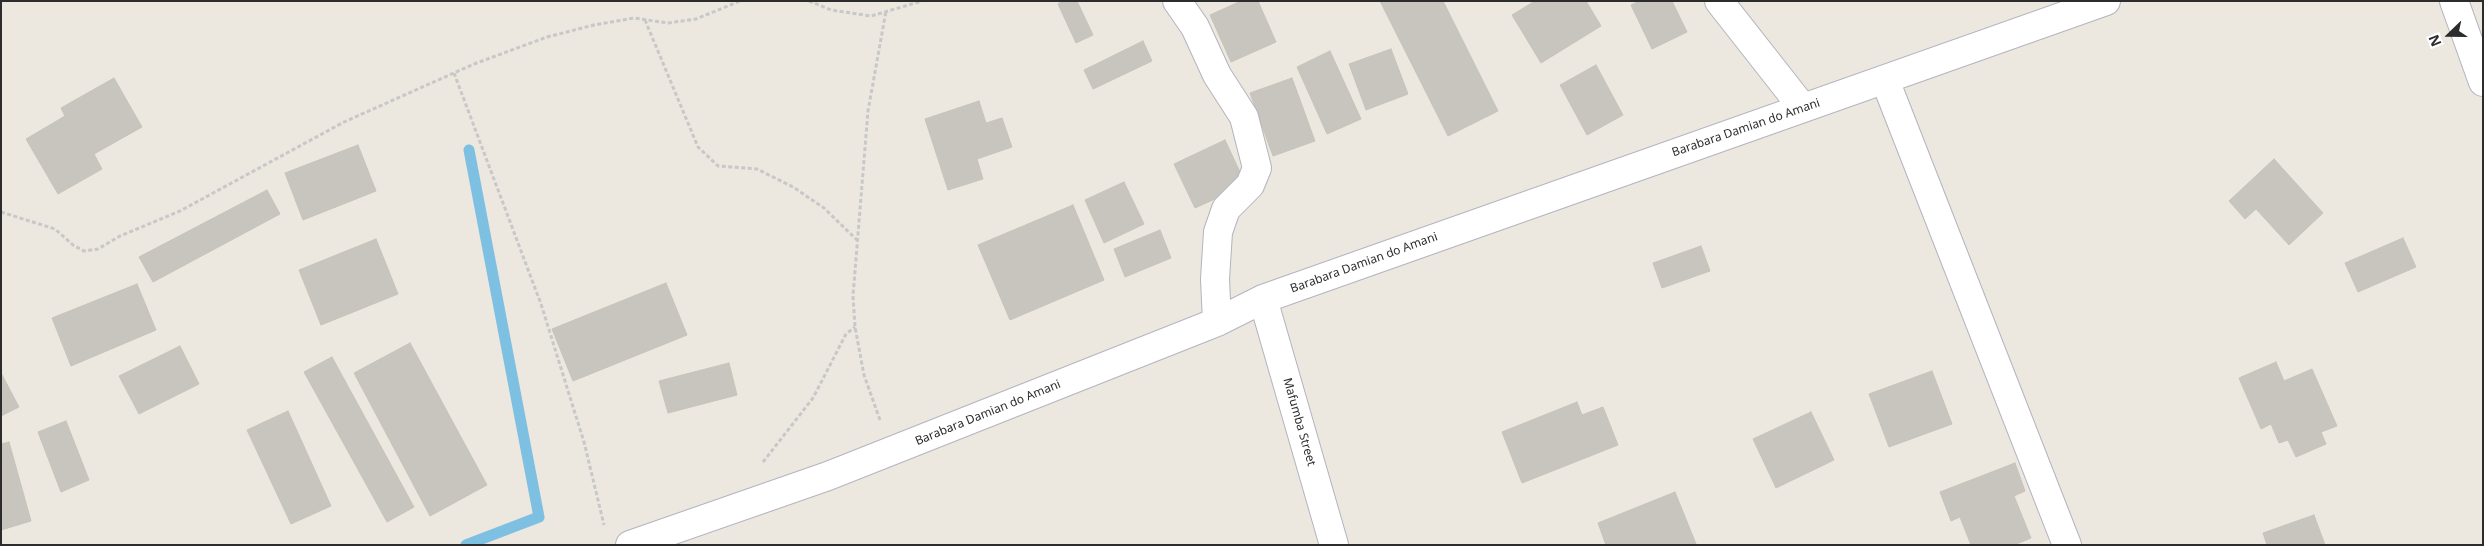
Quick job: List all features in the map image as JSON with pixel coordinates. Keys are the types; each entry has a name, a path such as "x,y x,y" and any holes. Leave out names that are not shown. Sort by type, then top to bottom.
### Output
{"street":[{"path":"1177,1 1194,27 1217,75 1244,117 1257,168 1250,185 1226,209 1218,232 1215,278 1217,322"},
{"path":"1719,1 1803,108"},
{"name":"Barabara Damian do Amani","path":"630,545 828,476 1217,322 1263,299 2106,1"},
{"path":"2454,1 2483,82"},
{"path":"1885,80 2067,545"},
{"name":"Mafumba Street","path":"1263,299 1334,545"}],"path":[{"path":"1,212 55,229 73,245 84,251 98,248 120,236 180,212 344,122 454,73 547,37 594,25 634,18 668,23 696,19 740,1"},
{"path":"809,1 830,10 871,16 922,1"},
{"path":"886,11 868,111 859,241 853,296 855,327 864,374 890,451"},
{"path":"645,20 698,147 718,166 757,169 793,187 824,208 859,241"},
{"path":"454,73 541,304 584,442 604,526"},
{"path":"760,466 813,398 846,334 855,327"}],"building":[{"path":"1063,1 1077,1 1093,35 1076,43 1058,4"},
{"path":"1241,1 1258,1 1276,42 1231,62 1210,15"},
{"path":"1380,1 1443,1 1498,111 1448,136"},
{"path":"1535,1 1586,1 1601,26 1541,63 1512,15"},
{"path":"1639,1 1672,1 1687,32 1652,49 1631,5"},
{"path":"1143,41 1152,61 1093,89 1084,70"},
{"path":"1391,49 1408,94 1366,110 1349,64"},
{"path":"1330,51 1361,119 1327,134 1297,67"},
{"path":"1596,65 1623,115 1587,135 1560,85"},
{"path":"114,78 142,127 94,154 102,169 58,194 26,139 65,116 61,108"},
{"path":"1292,78 1315,141 1273,156 1250,93"},
{"path":"979,101 986,123 1002,118 1012,147 977,159 983,179 948,190 925,119"},
{"path":"1225,140 1246,185 1195,208 1174,164"},
{"path":"358,145 376,191 303,220 285,173"},
{"path":"2274,159 2323,213 2289,245 2256,209 2245,219 2229,201"},
{"path":"1124,182 1144,224 1104,243 1085,200"},
{"path":"267,190 280,214 153,282 139,257"},
{"path":"1073,205 1104,280 1010,320 978,245"},
{"path":"1160,230 1171,258 1125,277 1114,249"},
{"path":"2403,238 2416,267 2358,292 2345,263"},
{"path":"376,239 398,294 321,325 299,270"},
{"path":"1701,246 1710,271 1662,288 1653,263"},
{"path":"666,283 687,335 573,381 552,329"},
{"path":"137,284 156,330 71,366 52,318"},
{"path":"410,343 487,485 430,516 354,373"},
{"path":"180,346 199,384 139,414 119,376"},
{"path":"332,357 414,507 387,522 304,372"},
{"path":"2276,362 2284,381 2312,369 2337,426 2321,432 2326,444 2296,457 2288,440 2279,443 2271,424 2261,429 2239,378"},
{"path":"729,363 737,395 668,413 659,381"},
{"path":"1932,371 1952,424 1889,447 1869,394"},
{"path":"1,373 19,407 1,416"},
{"path":"1577,402 1582,415 1603,407 1618,445 1522,483 1502,432"},
{"path":"288,411 331,506 291,524 247,430"},
{"path":"1811,412 1834,460 1776,488 1753,439"},
{"path":"66,421 89,480 61,492 38,432"},
{"path":"9,442 31,521 1,530 1,444"},
{"path":"2015,463 2025,491 2014,496 2031,538 2014,545 1971,545 1960,517 1951,521 1940,492"},
{"path":"1675,492 1696,544 1606,545 1598,523"},
{"path":"2314,515 2325,545 2267,545 2263,533"}],"waterway":[{"path":"466,545 539,517 469,150"}]}
